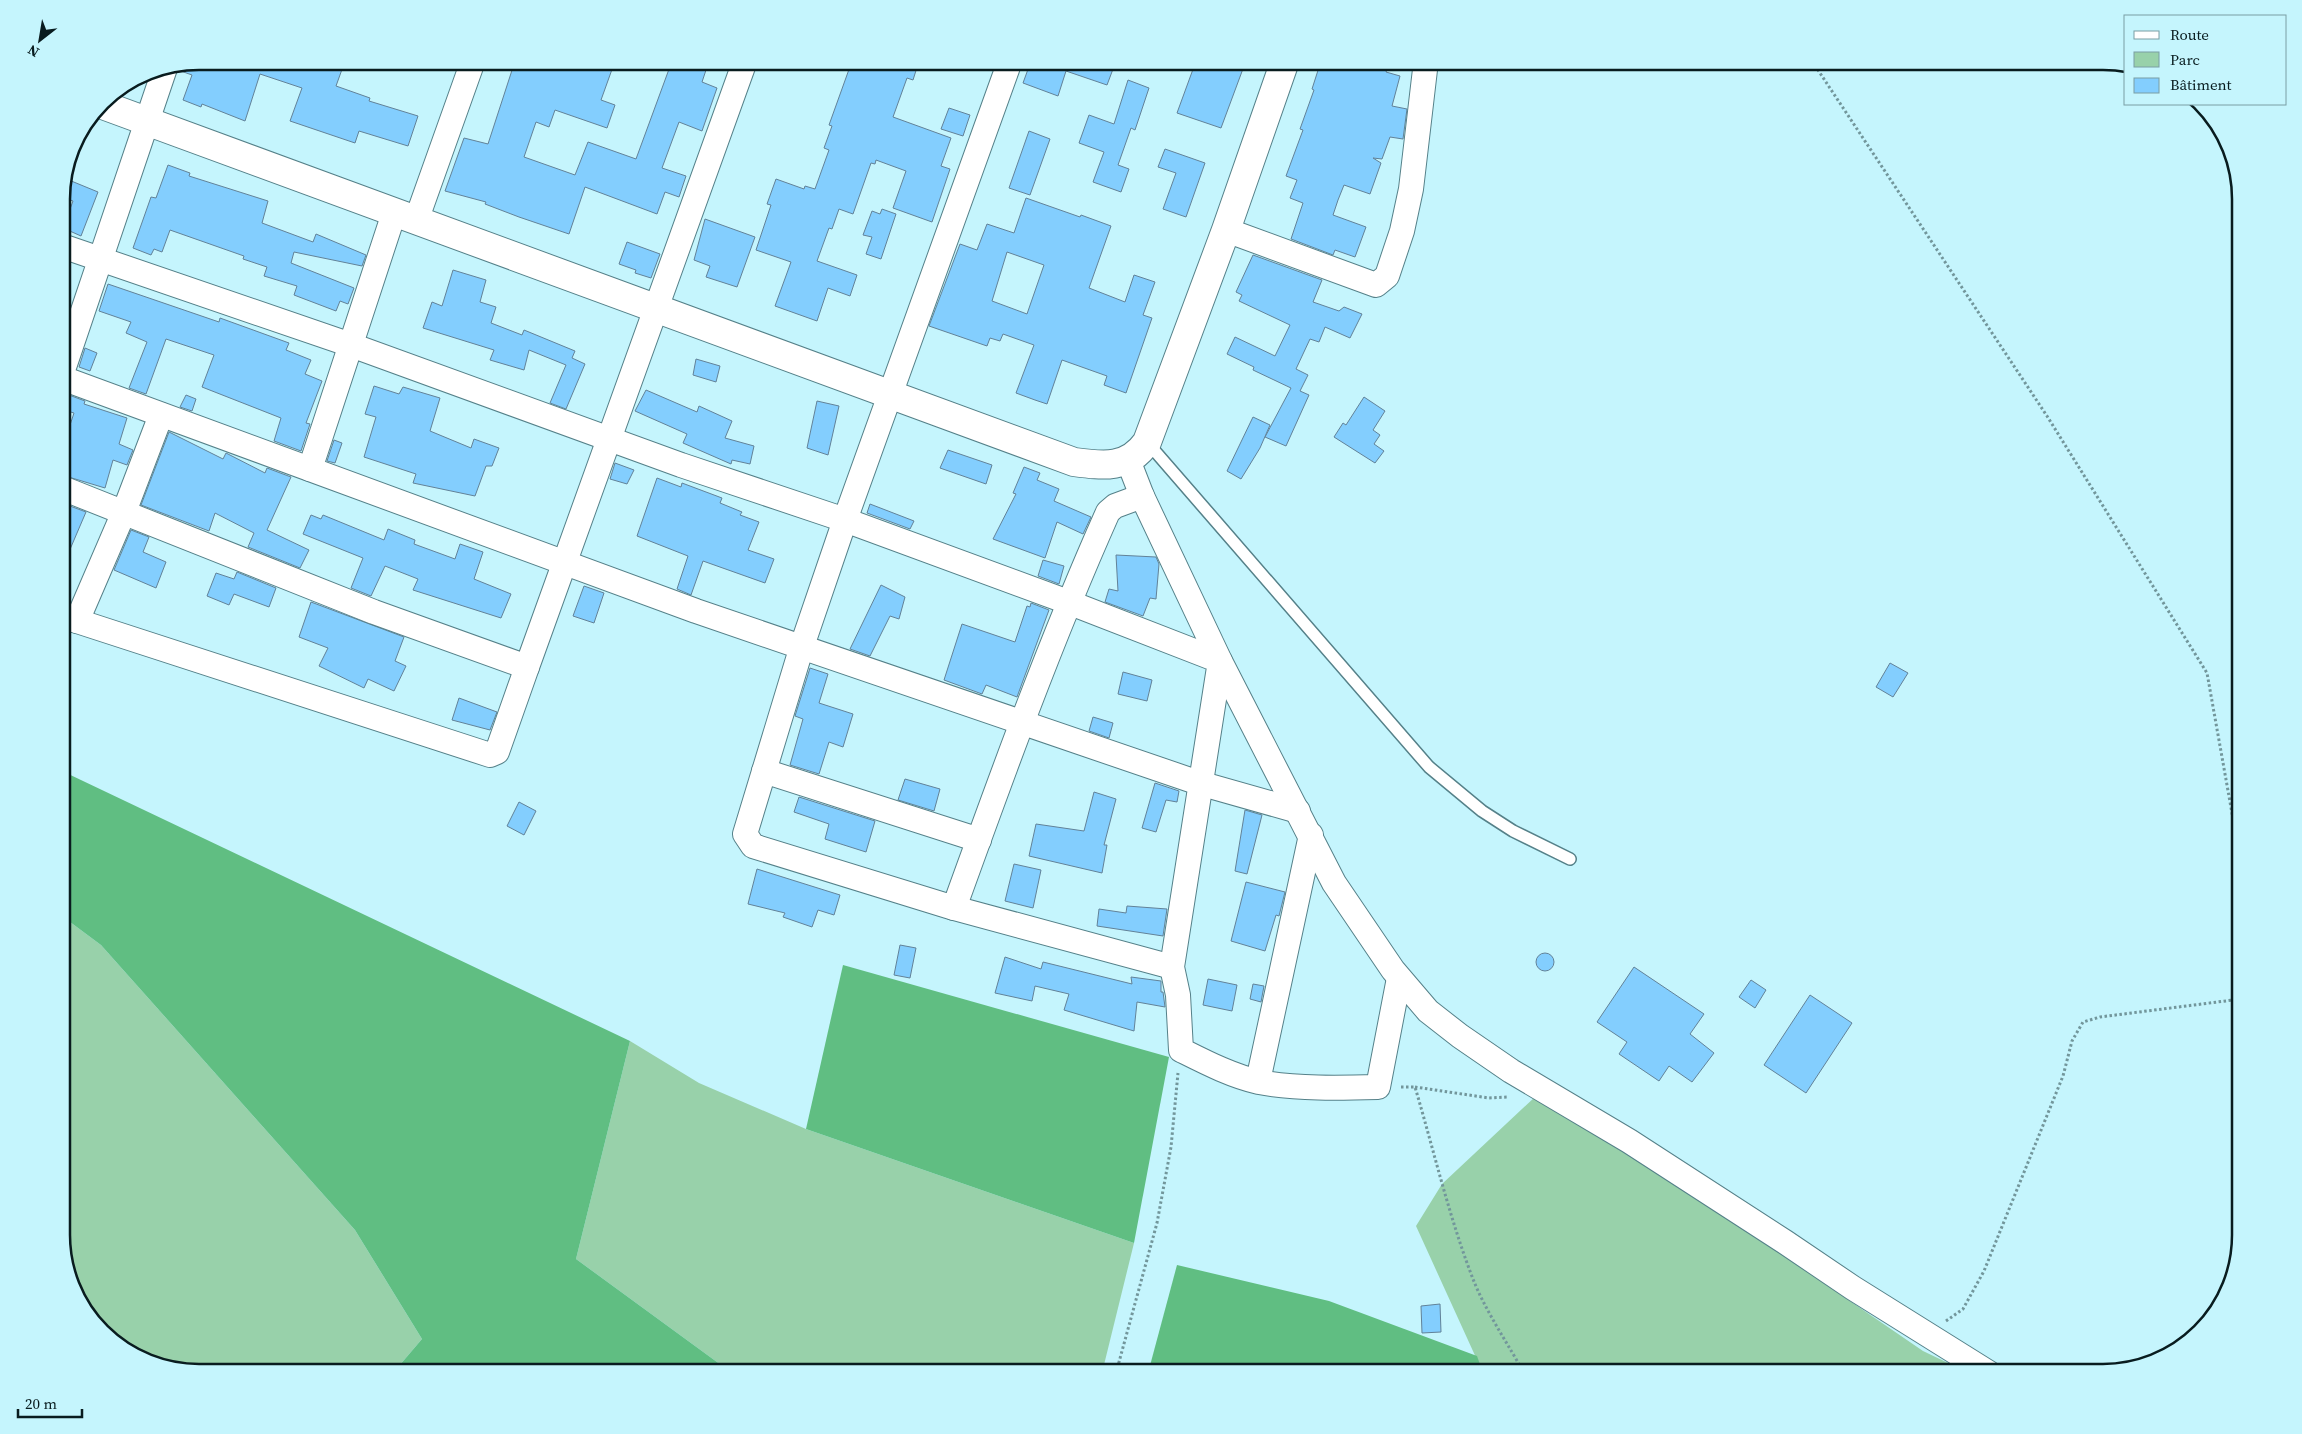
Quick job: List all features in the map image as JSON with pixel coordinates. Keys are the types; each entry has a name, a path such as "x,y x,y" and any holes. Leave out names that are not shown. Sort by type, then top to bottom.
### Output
{"street":[{"path":"310,469 351,345 469,70"},
{"path":"70,619 490,755 497,752 742,70"},
{"path":"1007,70 845,520 802,646 745,834 753,846 954,908 1172,967"},
{"path":"1282,70 1226,230 1138,451 1142,496 1220,661 1346,902 1399,978 1428,1010 1460,1036 1549,1095 1628,1141 1974,1364"},
{"path":"1226,230 1376,285 1383,281 1387,276 1402,231 1411,189 1425,70"},
{"path":"70,349 162,75"},
{"path":"109,107 1074,462 1103,466 1138,451"},
{"path":"70,248 351,345 609,439 845,520 1068,602 1220,661"},
{"path":"70,381 696,611 1199,783 1298,811"},
{"path":"70,617 124,512 161,415"},
{"path":"70,491 233,558 374,612 527,667"},
{"path":"954,908 1021,723 1068,602 1111,508 1142,496"},
{"path":"1220,661 1199,783 1172,967 1178,995 1181,1050 1221,1069 1258,1081 1294,1086 1378,1087 1399,978"},
{"path":"764,770 979,840"},
{"path":"1258,1081 1311,835"}],"lane":[{"path":"1138,451 1429,767 1482,811 1513,831 1570,859"}],"path":[{"path":"1818,70 2047,416 2206,673 2232,814"},
{"path":"1921,1331 1941,1324 1963,1308 1984,1271 2060,1084 2072,1041 2084,1022 2100,1017 2232,1000"},
{"path":"1119,1364 1158,1223 1171,1147 1181,1050"},
{"path":"1378,1087 1415,1087 1489,1098 1513,1096"},
{"path":"1415,1087 1434,1149 1451,1218 1474,1282 1519,1364"}],"green space":[{"path":"70,775 630,1041 576,1259 720,1364 401,1364 422,1339 355,1230 101,945 70,922"},
{"path":"70,922 101,945 355,1230 422,1339 401,1364 199,1364 166,1360 150,1354 135,1347 114,1332 102,1320 83,1292 72,1260 70,1243"},
{"path":"843,965 1169,1057 1134,1243 806,1129"},
{"path":"630,1041 699,1083 806,1129 1134,1243 1104,1364 720,1364 576,1259"},
{"path":"1536,1096 1625,1147 1923,1351 1950,1364 1479,1364 1416,1226 1442,1184"},
{"path":"1177,1265 1329,1301 1477,1356 1480,1364 1150,1364"}],"building":[{"path":"342,70 336,86 370,98 369,101 418,116 408,146 359,131 355,143 290,121 302,88 260,74 245,121 202,104 201,107 183,100 192,75 182,71"},
{"path":"512,70 612,70 601,100 615,105 607,128 555,110 549,127 536,122 524,157 575,175 588,142 636,159 669,70 706,70 702,82 717,88 702,131 679,122 662,168 686,176 679,197 665,192 657,214 585,187 569,234 485,204 486,202 445,191 464,138 488,144"},
{"path":"849,70 916,70 913,80 907,78 893,117 951,138 941,166 950,169 932,222 893,208 906,171 876,160 875,164 871,163 853,214 839,209 832,229 829,228 817,261 857,275 850,296 828,288 817,321 775,306 791,262 756,250 771,205 767,204 776,179 804,189 805,186 815,189 829,150 824,148 832,126 829,125"},
{"path":"1028,70 1113,70 1107,85 1066,71 1058,96 1023,83"},
{"path":"1193,70 1243,70 1221,128 1177,113"},
{"path":"1318,70 1387,70 1386,72 1400,76 1392,106 1407,109 1403,139 1390,137 1382,159 1373,158 1381,163 1370,194 1344,185 1333,215 1366,227 1355,257 1335,250 1333,255 1291,239 1303,203 1290,198 1297,180 1286,176 1303,130 1300,129 1314,90 1312,89"},
{"path":"1128,80 1149,88 1135,130 1131,128 1118,165 1129,169 1121,192 1093,182 1104,152 1079,143 1089,115 1114,124"},
{"path":"949,108 970,115 963,136 941,129"},
{"path":"1029,131 1050,139 1030,195 1009,188"},
{"path":"1165,149 1205,163 1186,217 1163,209 1176,173 1158,167"},
{"path":"168,165 190,173 189,176 268,201 262,223 313,242 316,234 366,255 362,266 294,252 291,263 354,288 348,304 340,301 336,311 294,295 297,286 264,276 267,267 243,259 244,256 170,230 162,252 154,249 151,255 133,248 151,197 156,198"},
{"path":"71,181 98,192 81,236 70,231 70,209 73,201 70,200"},
{"path":"1026,198 1080,217 1081,215 1111,226 1089,288 1125,302 1134,275 1155,282 1143,315 1152,318 1126,393 1104,385 1107,376 1062,360 1047,404 1035,400 1016,393 1034,345 1003,334 1000,341 990,338 987,346 929,326 960,244 977,250 987,224 1014,233","holes":["1007,252 1044,265 1027,314 992,301"]},
{"path":"882,209 896,214 881,259 866,254 872,237 863,235 872,211 880,214"},
{"path":"705,219 755,237 737,287 706,277 710,266 694,260"},
{"path":"627,242 660,254 651,278 635,273 636,270 619,264"},
{"path":"1253,255 1322,280 1313,302 1339,311 1344,307 1362,314 1350,338 1325,327 1319,342 1310,339 1296,369 1308,375 1300,391 1309,395 1286,446 1265,437 1291,388 1253,370 1254,367 1227,354 1235,337 1275,356 1290,325 1239,301 1242,295 1236,292"},
{"path":"453,270 486,280 480,302 496,307 491,323 522,335 524,330 575,351 572,358 585,364 566,409 550,403 566,365 529,350 524,370 490,360 494,350 423,328 432,302 442,306"},
{"path":"108,284 219,322 220,318 289,343 286,350 311,360 305,374 322,381 306,423 310,424 301,451 274,441 281,418 202,387 214,355 166,339 146,394 129,388 147,342 126,333 131,322 99,311"},
{"path":"85,348 97,353 90,371 79,367"},
{"path":"696,359 720,366 716,382 693,375"},
{"path":"374,386 399,394 403,387 440,398 430,431 471,448 474,439 499,448 492,466 486,466 475,496 413,483 416,474 364,457 376,417 365,414"},
{"path":"646,390 697,412 699,406 732,421 725,438 754,446 750,464 732,460 731,464 683,443 687,434 635,411"},
{"path":"70,395 85,401 84,404 127,418 119,444 133,450 127,465 113,460 105,488 70,477 70,425 74,413 70,412"},
{"path":"186,395 196,399 192,411 180,407"},
{"path":"1364,397 1385,411 1373,430 1380,435 1374,444 1384,451 1375,463 1334,437 1343,423 1346,425"},
{"path":"817,401 839,406 828,455 807,448"},
{"path":"1253,417 1270,425 1260,448 1241,479 1227,471"},
{"path":"169,432 223,459 226,453 265,473 267,468 291,477 267,530 309,550 300,568 248,547 254,533 215,513 209,531 141,505"},
{"path":"334,440 342,443 335,463 327,461"},
{"path":"948,450 992,465 986,484 940,468"},
{"path":"615,463 634,470 627,484 610,479"},
{"path":"1024,467 1040,473 1037,480 1059,489 1054,501 1091,517 1083,534 1057,522 1045,558 993,539 1016,494 1013,493"},
{"path":"657,478 681,487 682,483 722,498 720,503 742,512 740,515 759,522 748,550 774,559 765,583 703,561 691,595 677,589 688,556 637,536"},
{"path":"870,504 914,521 910,529 867,513"},
{"path":"70,506 86,512 70,549"},
{"path":"311,515 321,519 323,515 384,540 388,529 415,540 414,544 455,559 460,544 483,552 474,579 511,594 501,618 413,590 418,579 385,566 371,596 351,588 363,558 303,534"},
{"path":"131,530 149,537 143,552 166,562 156,588 114,570"},
{"path":"1116,555 1156,557 1159,564 1156,599 1150,598 1143,616 1105,602 1109,589 1118,591"},
{"path":"1043,560 1064,566 1059,584 1038,576"},
{"path":"237,572 276,588 269,607 234,594 229,605 207,596 216,573 234,579"},
{"path":"881,585 905,597 899,619 890,616 870,656 850,649"},
{"path":"584,586 604,593 594,623 573,616"},
{"path":"311,602 404,637 395,661 406,666 394,691 368,679 364,688 319,666 328,648 299,637"},
{"path":"1031,603 1049,610 1017,697 986,685 982,694 944,680 962,624 1015,642 1027,606 1030,607"},
{"path":"1890,663 1908,673 1893,697 1876,687"},
{"path":"810,668 828,674 819,703 853,714 843,747 829,742 819,774 790,765 803,719 795,716"},
{"path":"1123,672 1152,680 1147,701 1118,694"},
{"path":"459,698 497,712 490,730 452,720"},
{"path":"1093,717 1113,723 1109,738 1089,731"},
{"path":"905,779 940,789 934,811 898,800"},
{"path":"1155,783 1179,791 1177,802 1166,800 1156,832 1142,828"},
{"path":"1094,792 1116,799 1104,845 1107,845 1102,873 1029,856 1036,824 1084,831"},
{"path":"799,797 875,821 866,852 825,839 829,824 794,812"},
{"path":"519,802 536,811 524,835 507,826"},
{"path":"1245,810 1262,815 1247,874 1235,871"},
{"path":"1014,864 1041,870 1033,908 1005,901"},
{"path":"757,869 840,895 834,915 818,910 812,927 783,917 785,913 748,904"},
{"path":"1246,882 1285,892 1279,916 1276,915 1265,951 1231,941"},
{"path":"1127,906 1167,909 1163,936 1097,926 1099,909 1126,913"},
{"path":"900,945 916,948 910,978 894,975"},
{"path":"1545,953 1551,956 1554,962 1551,968 1545,971 1539,968 1536,962 1539,956"},
{"path":"1005,957 1041,969 1043,962 1132,984 1131,977 1161,981 1161,992 1163,992 1165,1007 1137,1002 1134,1031 1064,1010 1069,994 1035,986 1032,1001 995,993"},
{"path":"1634,967 1704,1014 1690,1034 1714,1053 1692,1082 1669,1066 1659,1081 1619,1054 1627,1042 1597,1022"},
{"path":"1208,979 1237,985 1232,1011 1203,1005"},
{"path":"1751,980 1766,990 1755,1008 1739,997"},
{"path":"1253,984 1264,986 1261,1002 1250,999"},
{"path":"1810,995 1852,1023 1806,1093 1764,1065"},
{"path":"1440,1304 1441,1332 1422,1333 1421,1306"}]}
